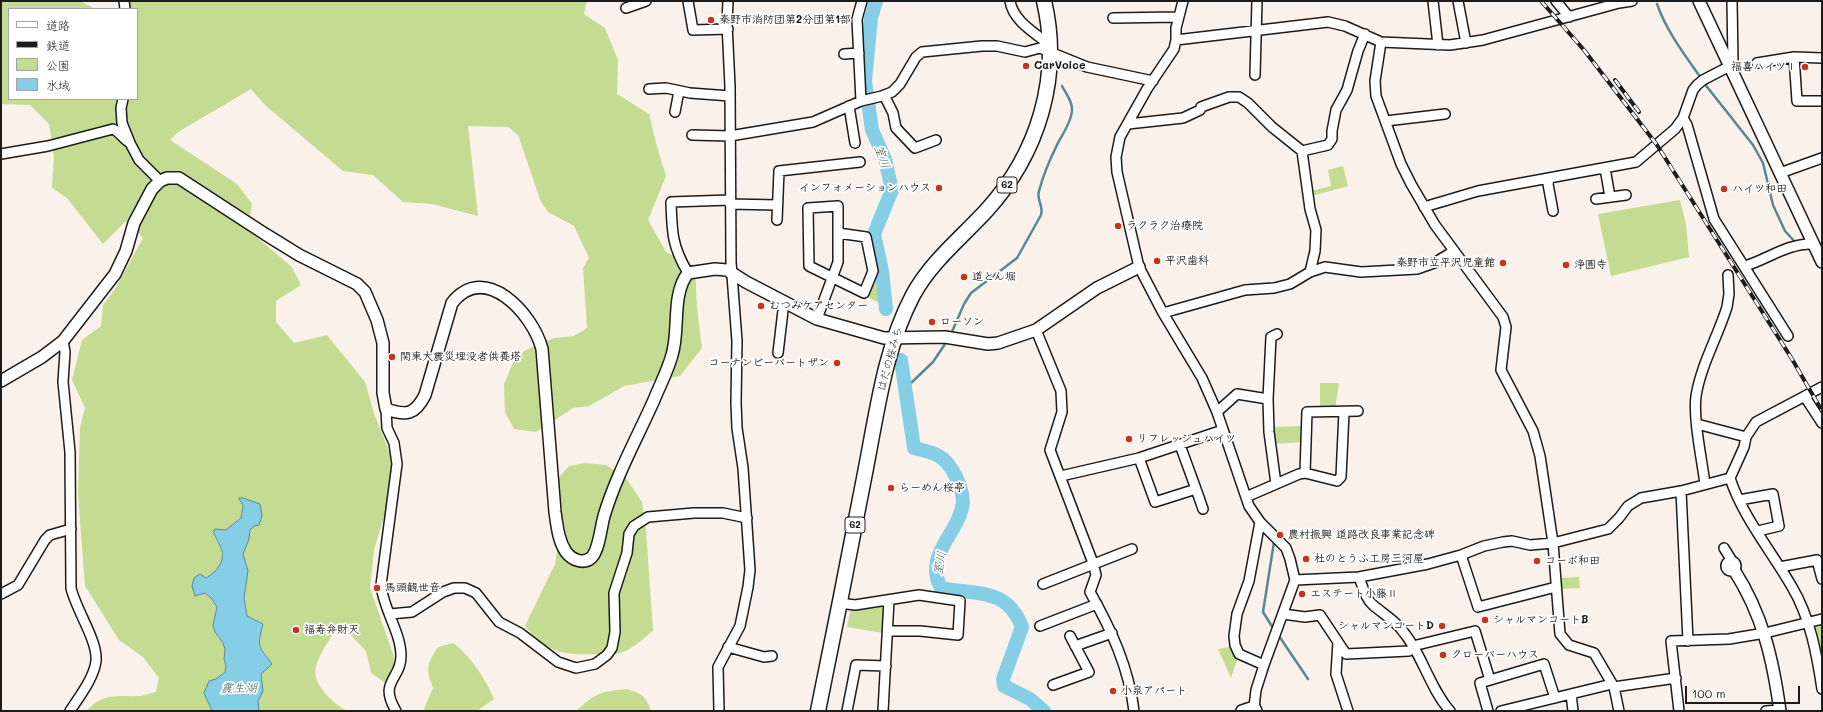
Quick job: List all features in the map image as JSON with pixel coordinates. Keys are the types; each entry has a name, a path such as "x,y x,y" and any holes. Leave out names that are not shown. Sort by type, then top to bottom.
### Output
{"main road":[{"name":"はだの桜みち","path":"818,711 878,404 894,339 902,316 926,274 1003,191 1026,154 1039,124 1045,99 1050,48 1044,1"}],"street":[{"path":"626,8 646,1"},
{"path":"688,1 692,30 728,29"},
{"path":"719,711 718,667 740,626 750,570 743,468 737,428 737,341 731,262 728,1"},
{"path":"862,1 856,18 859,53 866,100"},
{"path":"1010,1 1011,10 1016,16 1050,48 1087,67 1153,80"},
{"path":"1183,1 1176,28 1176,40 1171,54 1153,80 1120,138 1116,157 1117,172 1139,267 1163,313 1202,378 1217,412 1249,506 1260,522 1286,548 1295,580 1256,690 1255,709 1242,711"},
{"path":"1257,1 1258,70"},
{"path":"1433,1 1438,45"},
{"path":"1458,1 1466,43"},
{"path":"1556,1 1570,17"},
{"path":"1176,40 1328,22 1345,26 1381,42 1438,45 1466,43 1619,3 1632,1"},
{"path":"1699,1 1819,253"},
{"path":"1424,207 1478,191 1636,162 1675,129 1683,118 1693,90 1697,85 1703,80 1730,66 1733,62 1732,1"},
{"path":"1113,18 1178,17"},
{"path":"1302,151 1328,145 1332,139 1336,110 1347,90 1364,34"},
{"path":"1381,42 1375,81 1376,96 1401,164 1424,207 1454,251 1503,317 1506,327 1501,370 1533,431 1540,456 1553,543 1560,634 1569,645 1594,653 1613,686 1619,711"},
{"path":"692,135 730,136 813,122 849,106 892,92 900,84 916,57 922,52 982,46 997,46 1025,52 1040,48 1050,48"},
{"path":"844,54 859,53"},
{"path":"1794,57 1797,101 1822,101"},
{"path":"1757,63 1794,57 1822,58"},
{"path":"649,89 666,88 690,93 730,96"},
{"path":"675,112 679,91"},
{"path":"884,95 893,113 896,128 915,148 936,140"},
{"path":"1128,124 1182,118 1214,101 1229,97 1239,97 1248,103 1272,127 1302,151 1310,210 1316,230 1310,272"},
{"path":"123,100 121,108 122,123 130,143 139,160 160,181"},
{"path":"849,106 855,143"},
{"path":"1386,121 1445,114"},
{"path":"1683,118 1687,125 1714,219 1788,336"},
{"path":"1,154 48,146 113,129 117,131 124,140 130,143"},
{"path":"1780,173 1822,158"},
{"path":"777,220 779,171 860,162"},
{"path":"1605,168 1610,197"},
{"path":"1,381 42,357 63,341 115,274 122,262 134,223 142,204 155,185 160,181 172,178 186,181 299,255 357,284 365,292 377,320 383,343 383,393 387,428 394,443 397,464 381,585 401,658 391,682 389,694 390,700 396,711"},
{"path":"1549,178 1548,184 1553,211"},
{"path":"1596,199 1626,195"},
{"path":"688,273 679,258 673,242 671,202 730,202 777,205"},
{"path":"817,319 832,278 838,262 838,233 838,206 808,208 809,266 832,278 864,293 873,271 866,237 838,233"},
{"path":"1745,266 1782,250 1803,244 1819,253"},
{"path":"1163,313 1245,290 1274,288 1290,284 1310,272 1325,267 1361,272 1417,269 1434,263 1454,251"},
{"path":"386,409 400,414 412,412 420,405 425,395 452,303 458,295 473,287 482,286 500,293 531,323 539,336 542,349 555,512 558,531 562,545 571,558 582,561 588,560 595,551 604,515 618,480 668,368 674,345 679,291 682,281 688,273 715,269 727,270 733,275 817,319 852,330 894,339 945,337 980,343 998,343 1036,330 1097,288 1139,267"},
{"path":"1705,484 1697,424 1696,396 1727,306 1730,294 1728,275"},
{"path":"769,345 778,349 784,302"},
{"path":"1036,330 1061,391 1062,412 1050,450 1093,563 1096,575 1090,592 1112,633 1131,692 1134,711"},
{"path":"1276,484 1269,432 1268,399 1271,337 1277,334"},
{"path":"63,341 65,352 62,382 70,452 70,575 74,600 95,651 96,662 92,674 70,711"},
{"path":"1822,388 1759,419 1746,436 1744,447 1730,478 1739,500 1793,588 1807,623 1816,655 1822,689"},
{"path":"1217,412 1237,394 1268,399"},
{"path":"1805,397 1822,423"},
{"path":"1305,474 1307,412 1358,411"},
{"path":"1246,497 1300,474 1337,481 1341,477 1344,412"},
{"path":"1697,424 1746,436"},
{"path":"1061,476 1139,458 1222,430"},
{"path":"1180,445 1203,509"},
{"path":"1139,458 1154,502 1196,489"},
{"path":"1295,580 1359,577 1428,564 1461,555 1484,546 1503,542 1512,541 1530,545 1553,543 1608,529 1628,506 1642,498 1681,491 1730,478"},
{"path":"1681,491 1688,641"},
{"path":"1739,500 1773,494 1779,526 1758,531"},
{"path":"390,614 412,612 443,592 454,588 465,588 476,593 499,622 520,633 558,662 576,668 595,664 612,648 615,632 614,593 627,553 629,534 634,526 648,517 694,513 723,513 747,518"},
{"path":"1260,522 1249,581 1237,614 1234,645 1240,654 1264,665"},
{"path":"1,594 18,586 45,540 50,535 71,529"},
{"path":"1724,548 1750,598 1771,653 1780,710 1766,711"},
{"path":"1043,584 1093,563 1132,549"},
{"path":"1461,555 1478,607 1552,588"},
{"path":"1780,567 1817,560 1822,579"},
{"path":"1359,577 1365,594 1372,604 1391,618 1402,629 1414,647 1450,711"},
{"path":"840,603 855,605 919,595 960,602 958,635 920,630 888,631"},
{"path":"884,711 889,600"},
{"path":"1040,626 1097,604"},
{"path":"1283,614 1305,617 1320,615 1346,654 1409,651 1414,647 1475,631 1490,680"},
{"path":"1679,711 1671,641 1729,639 1764,633 1822,619"},
{"path":"1075,646 1112,633"},
{"path":"1053,685 1070,683 1089,672 1070,636"},
{"path":"1338,642 1336,674 1348,711"},
{"path":"728,647 766,659"},
{"path":"1488,711 1480,683 1544,664 1555,698"},
{"path":"847,711 856,665 886,666"},
{"path":"1501,711 1571,694 1613,686 1676,678"},
{"path":"1571,694 1573,711"}],"green space":[{"path":"3,1 80,1 94,8 8,8 8,100 138,100 138,8 124,8 129,1 587,1 584,14 605,28 618,60 617,94 649,114 666,176 648,220 666,252 695,266 697,308 702,348 680,376 624,386 589,406 573,408 536,432 514,429 505,412 504,384 512,365 524,351 554,338 574,336 587,328 583,268 589,258 574,226 548,212 541,202 518,135 508,127 468,126 478,216 432,204 403,202 373,175 343,171 266,106 251,89 178,132 170,140 237,184 252,204 248,230 292,267 301,285 276,301 276,322 294,343 327,335 365,382 374,413 391,457 395,480 374,550 370,588 394,657 394,668 388,685 371,673 366,651 348,632 337,629 319,657 315,673 320,687 325,693 336,704 347,711 259,711 258,701 263,691 261,674 268,658 262,650 260,642 263,624 247,616 244,598 246,564 243,554 249,539 250,530 254,526 247,499 240,499 243,506 241,518 226,530 219,529 214,535 222,554 222,559 218,569 206,578 205,593 212,599 217,607 213,625 215,632 223,643 225,649 224,659 226,666 225,671 216,679 209,681 206,698 212,711 87,711 93,705 105,698 118,696 140,696 156,692 159,678 143,657 119,640 85,586 78,494 80,427 85,408 72,380 82,340 101,326 103,305 115,289 143,238 128,219 103,244 67,198 52,188 54,156 49,124 30,105 1,104 1,3"},
{"path":"1343,166 1348,186 1312,196 1311,191 1331,186 1328,170"},
{"path":"1680,200 1686,224 1689,257 1611,276 1598,214"},
{"path":"876,276 881,302 879,303 866,296"},
{"path":"1320,383 1339,383 1335,409 1320,408"},
{"path":"1303,426 1303,442 1273,444 1272,427"},
{"path":"585,463 606,465 626,478 642,502 646,530 653,631 637,644 617,654 576,654 557,651 541,642 525,626 555,564 559,539 548,500 553,484 569,466"},
{"path":"1579,577 1580,588 1560,589 1559,578"},
{"path":"882,605 884,607 883,633 847,627 852,609"},
{"path":"1822,622 1822,668 1812,627 1814,623"},
{"path":"453,643 477,668 494,699 477,711 423,711 433,688 428,671 429,663 438,647"},
{"path":"1229,647 1237,660 1231,678 1218,649"},
{"path":"626,689 636,692 645,698 651,711 576,711 588,700 598,694"}],"water":[{"name":"震生湖","path":"239,498 260,504 262,516 259,525 254,526 250,530 249,539 243,554 248,571 244,598 247,616 263,624 260,646 272,664 261,674 263,691 258,701 259,711 212,711 204,693 209,681 216,679 225,672 225,649 223,643 215,632 213,625 217,607 212,599 205,593 195,596 192,586 194,578 200,574 206,578 218,568 222,560 222,551 213,531 215,529 226,530 241,518 243,506"}],"waterway":[{"name":"室川","path":"876,1 871,18 865,81 872,130 885,159 892,190 874,234 882,271 886,309"},
{"path":"1657,4 1671,33 1701,78"},
{"path":"1704,83 1753,145 1763,163 1773,205 1785,231 1796,243"},
{"path":"951,334 964,304 971,293 1017,258 1041,215 1042,209 1038,194 1052,156 1068,124 1072,111 1069,98 1062,86"},
{"path":"905,387 933,362 947,341"},
{"name":"室川","path":"901,360 914,448 934,453 943,459 955,475 962,495 963,502 956,524 939,554 936,565 937,576 941,588 989,595 1008,605 1016,614 1022,627 1003,679 1004,686 1030,699 1044,711"},
{"path":"1273,628 1263,612 1274,542"},
{"path":"1279,636 1308,679"}],"railway":[{"path":"1541,1 1584,50 1657,145 1792,359 1822,411"},
{"path":"1615,80 1639,112"}],"place":[{"name":"秦野市消防団第2分団第1部","path":"711,20"},
{"name":"CarVoice","path":"1026,66"},
{"name":"福喜ハイツⅠ","path":"1805,67"},
{"name":"インフォメーションハウス","path":"939,188"},
{"name":"ハイツ和田","path":"1724,189"},
{"name":"ラクラク治療院","path":"1118,226"},
{"name":"平沢歯科","path":"1157,261"},
{"name":"秦野市立平沢児童館","path":"1503,263"},
{"name":"浄圓寺","path":"1566,265"},
{"name":"道とん堀","path":"964,277"},
{"name":"むつみケアセンター","path":"761,306"},
{"name":"ローソン","path":"932,322"},
{"name":"関東大震災埋没者供養塔","path":"392,357"},
{"name":"コーナンビーバートザン","path":"837,363"},
{"name":"リフレッシュハイツ","path":"1129,439"},
{"name":"らーめん桜亭","path":"891,488"},
{"name":"農村振興 道路改良事業記念碑","path":"1280,535"},
{"name":"杜のとうふ工房三河屋","path":"1306,559"},
{"name":"コーポ和田","path":"1537,561"},
{"name":"馬頭観世音","path":"377,588"},
{"name":"エステート小藤Ⅱ","path":"1302,594"},
{"name":"シャルマンコートB","path":"1485,620"},
{"name":"シャルマンコートD","path":"1442,626"},
{"name":"福寿弁財天","path":"296,630"},
{"name":"クローバーハウス","path":"1443,655"},
{"name":"小泉アパート","path":"1113,691"}]}
